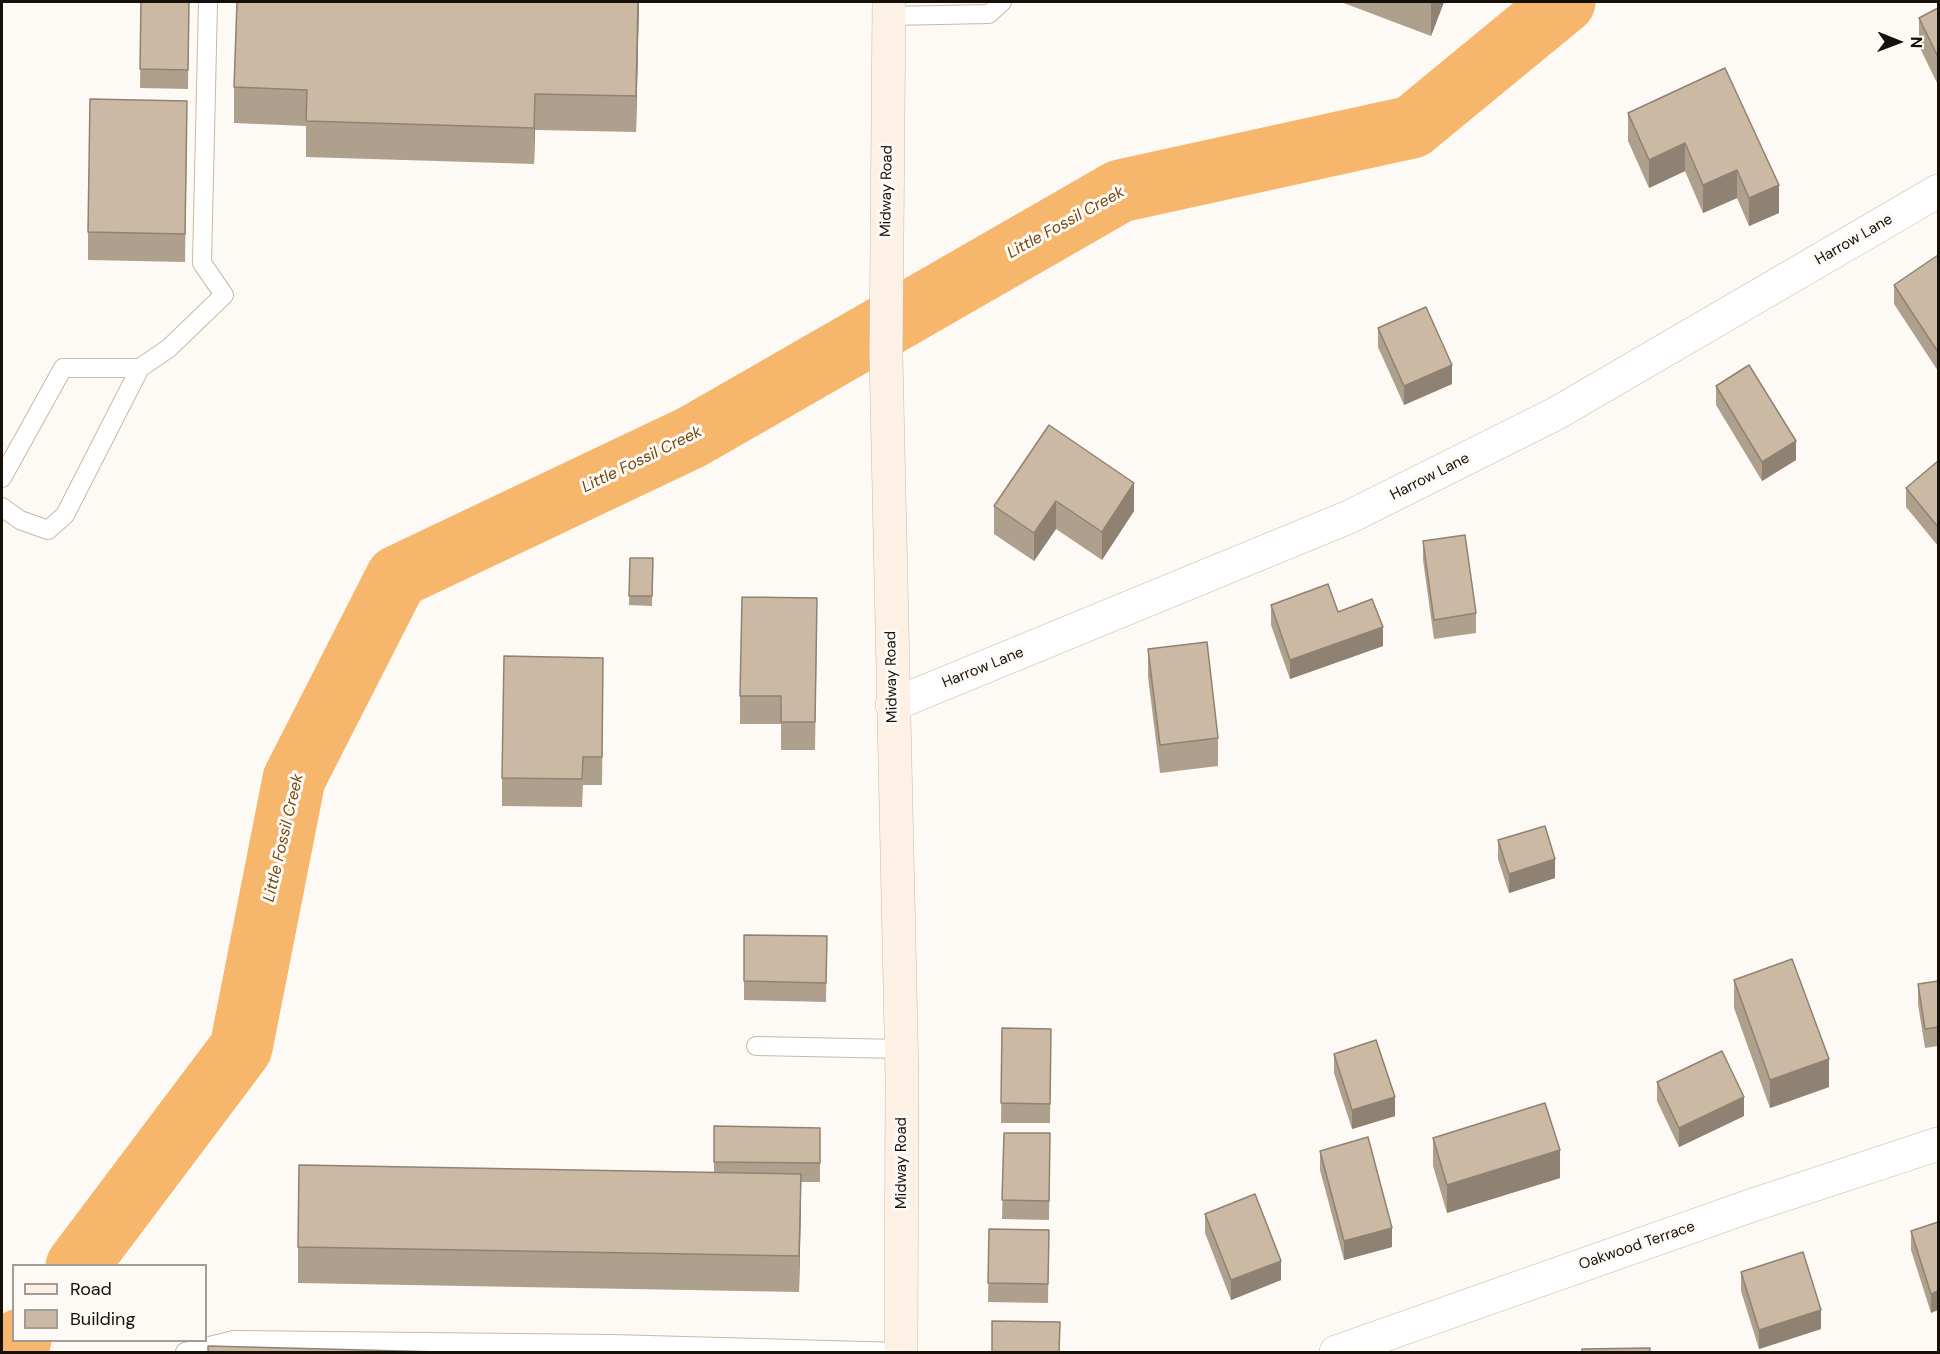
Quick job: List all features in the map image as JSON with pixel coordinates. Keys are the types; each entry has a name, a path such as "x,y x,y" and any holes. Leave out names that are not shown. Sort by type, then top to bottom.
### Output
{"main road":[{"name":"Midway Road","path":"889,9 886,355 901,1049 902,1352"}],"street":[{"name":"Harrow Lane","path":"892,705 1349,517 1557,413 1938,191"},
{"name":"Oakwood Terrace","path":"1336,1353 1750,1206 1938,1144"}],"lane":[{"path":"2,507 20,520 48,530 65,515 140,368 169,348 224,295 202,263 208,2"},
{"path":"889,9 989,14 1002,2"},
{"path":"2,478 63,368 140,368"},
{"path":"756,1046 901,1049"},
{"path":"185,1353 234,1340 612,1344 902,1352"}],"building":[{"path":"141,2 189,2 188,70 140,69"},
{"path":"237,2 638,2 636,96 535,94 534,128 306,121 307,90 234,87"},
{"path":"1938,8 1938,57 1919,18"},
{"path":"1725,68 1779,185 1749,198 1737,170 1703,185 1685,143 1649,160 1628,113"},
{"path":"90,99 187,101 185,234 88,232"},
{"path":"1938,255 1938,352 1894,285"},
{"path":"1426,307 1452,365 1404,386 1378,328"},
{"path":"1749,365 1796,441 1762,462 1716,386"},
{"path":"1049,425 1134,483 1102,532 1056,501 1034,533 994,506"},
{"path":"1938,461 1938,527 1906,488"},
{"path":"1465,535 1476,613 1434,620 1423,541"},
{"path":"630,558 653,558 652,596 629,596"},
{"path":"1328,584 1338,612 1372,599 1383,627 1290,660 1271,605"},
{"path":"742,597 817,598 815,722 781,722 781,696 740,696"},
{"path":"1207,642 1218,738 1160,745 1148,649"},
{"path":"504,656 603,658 602,757 583,757 582,779 502,778"},
{"path":"1545,826 1555,859 1509,874 1498,840"},
{"path":"744,935 827,936 826,983 744,981"},
{"path":"1792,959 1829,1059 1770,1080 1734,980"},
{"path":"1938,981 1938,1027 1925,1029 1918,984"},
{"path":"1002,1028 1051,1029 1050,1104 1001,1103"},
{"path":"1376,1040 1395,1097 1352,1110 1334,1054"},
{"path":"1722,1051 1744,1097 1679,1128 1657,1082"},
{"path":"1545,1103 1560,1150 1447,1185 1433,1138"},
{"path":"714,1126 820,1128 820,1163 714,1162"},
{"path":"1004,1133 1050,1133 1049,1201 1002,1200"},
{"path":"1368,1137 1392,1228 1344,1241 1320,1151"},
{"path":"299,1165 801,1174 799,1256 298,1247"},
{"path":"1255,1194 1281,1261 1231,1280 1205,1214"},
{"path":"1938,1222 1938,1291 1931,1294 1911,1231"},
{"path":"989,1229 1049,1230 1048,1284 988,1283"},
{"path":"1803,1252 1821,1310 1759,1330 1741,1272"},
{"path":"992,1321 1060,1322 1059,1353 992,1353"},
{"path":"208,1346 478,1353 208,1353"},
{"path":"1650,1348 1650,1353 1582,1353 1582,1349"}],"waterway":[{"name":"Little Fossil Creek","path":"79,1264 241,1048 294,779 397,577 692,437 1120,191 1412,127 1564,2"},
{"name":"Little Fossil Creek","path":"11,1352 18,1342"}]}
